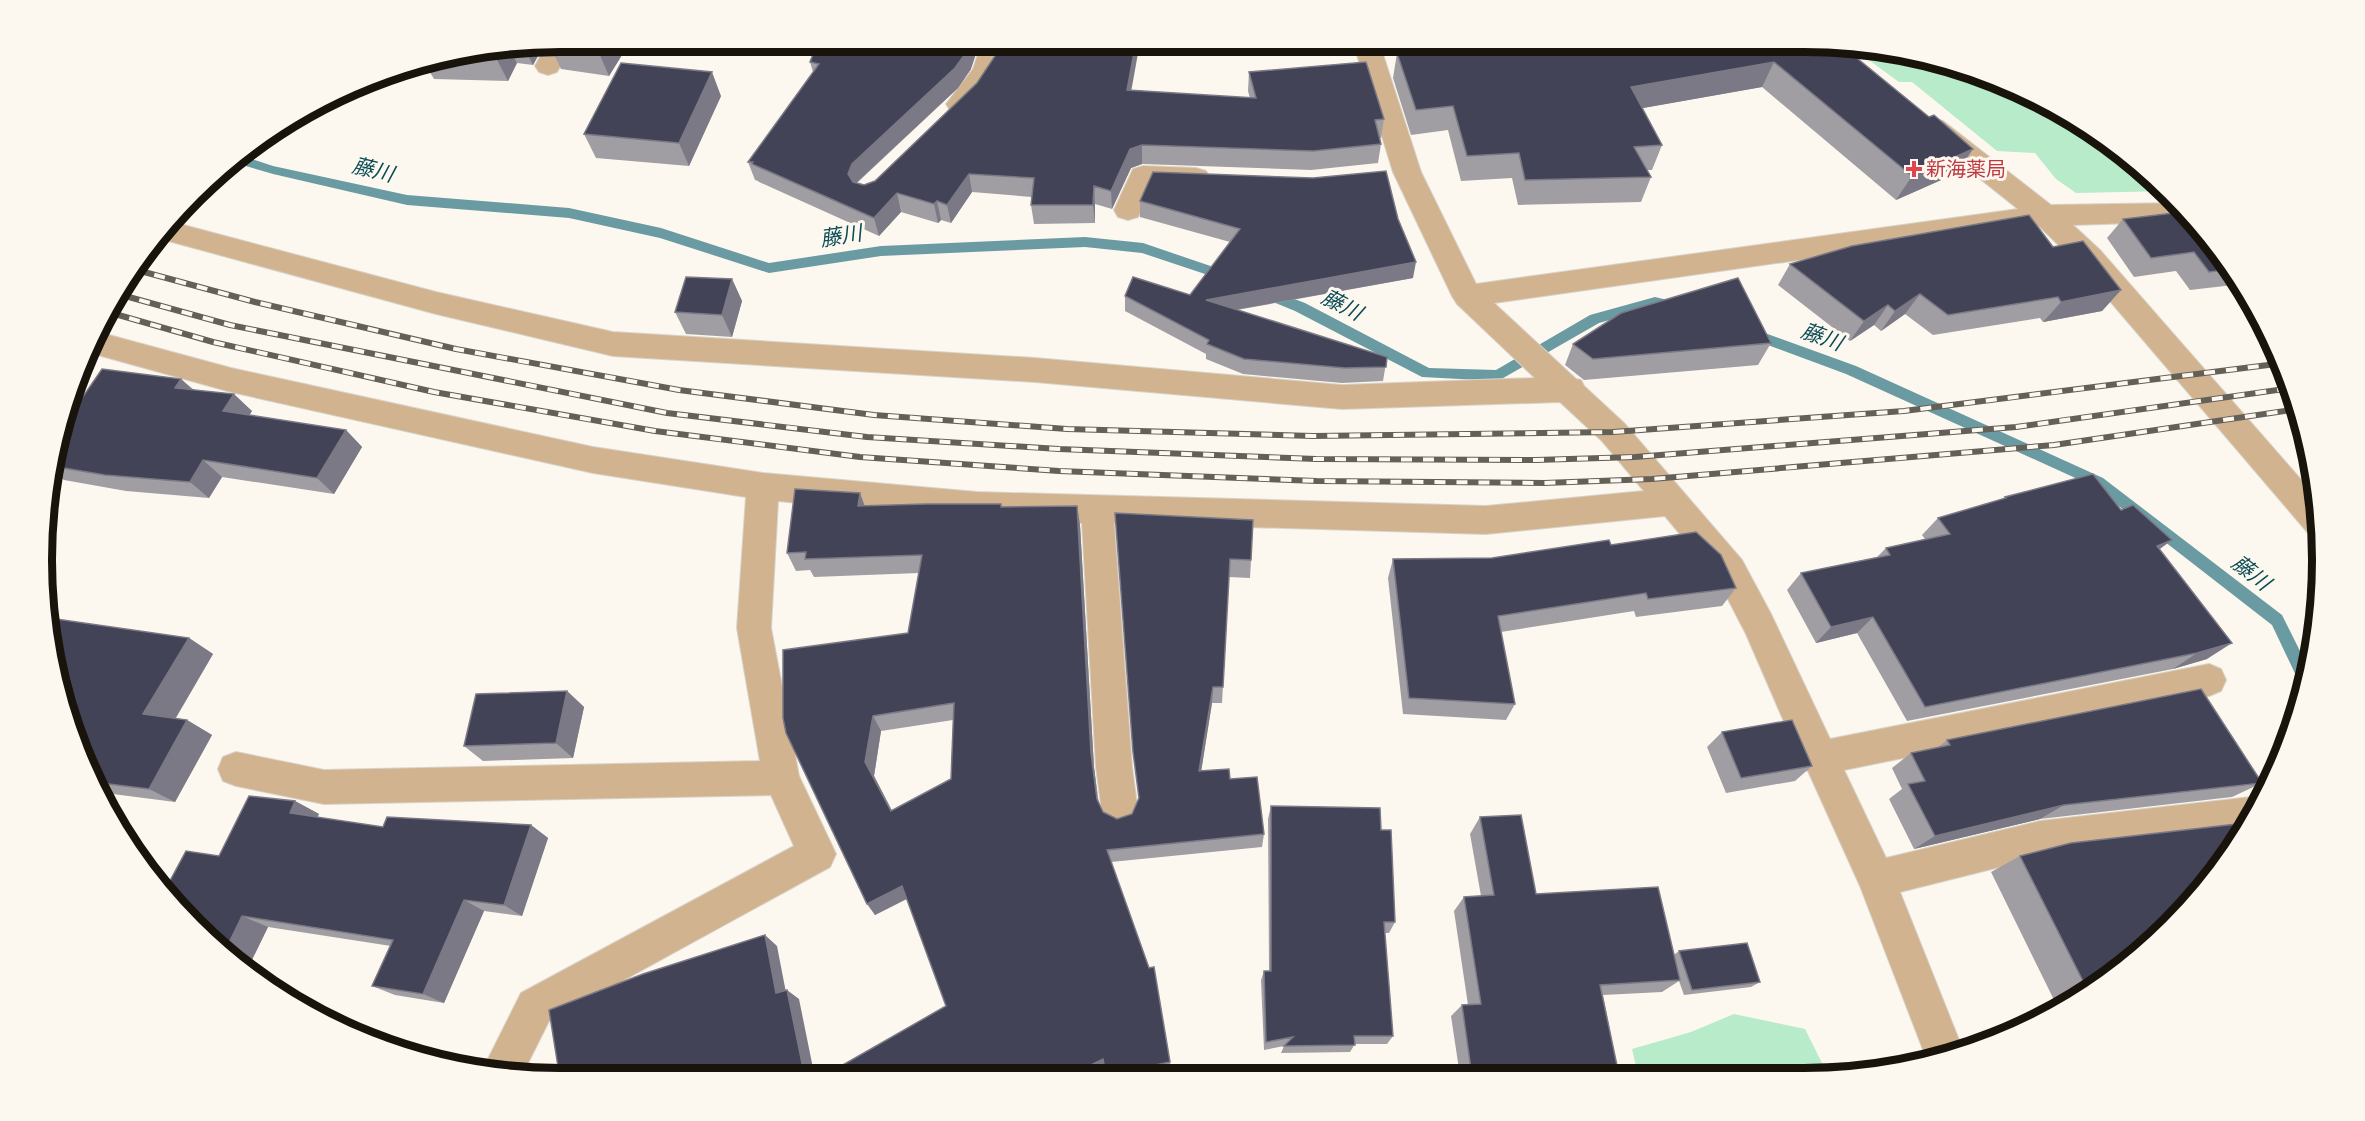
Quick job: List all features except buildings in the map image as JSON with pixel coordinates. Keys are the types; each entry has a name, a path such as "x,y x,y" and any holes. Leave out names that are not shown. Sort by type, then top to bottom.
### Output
{"street":[{"path":"548,66 555,52"},
{"path":"944,119 969,95 985,72 992,52"},
{"path":"1368,52 1396,173 1467,296 1613,432 1730,570 1759,624 1818,758 1876,879 1943,1049"},
{"path":"1914,112 2045,215 2090,258 2310,512"},
{"path":"1128,210 1143,176 1221,179"},
{"path":"1467,296 2045,215 2175,213"},
{"path":"173,232 436,303 613,344 1035,370 1342,397 1560,382"},
{"path":"100,347 120,361 231,380 593,460 763,486 977,506 1486,520 1673,502"},
{"path":"506,1065 535,1007 817,854 781,778 754,628 763,486"},
{"path":"1097,511 1114,767 1120,812"},
{"path":"1818,758 2209,680"},
{"path":"236,769 324,787 781,778"},
{"path":"1876,879 2040,839 2243,816"}],"green space":[{"path":"1864,56 1904,62 1968,79 2029,105 2087,138 2114,157 2153,191 2076,193 2056,179 2035,153 1997,151 1912,82 1899,82"},
{"path":"1734,1014 1805,1029 1824,1067 1636,1068 1632,1049 1691,1032"}],"waterway":[{"name":"藤川","path":"246,162 407,200 569,213 661,233 769,268 881,251 1085,242 1143,248 1226,276"},
{"name":"藤川","path":"1268,294 1300,307 1427,373 1498,376 1595,319 1655,302 1675,307"},
{"name":"藤川","path":"1751,333 1851,370 2098,482 2277,620 2301,669"}],"railway":[{"path":"143,272 255,302 456,349 679,390 874,415 1067,429 1313,436 1613,432 1904,411 2273,364"},
{"path":"127,296 230,325 667,413 867,437 1059,449 1316,459 1536,460 1635,457 2016,427 2283,389"},
{"path":"117,314 213,342 434,392 655,431 860,457 1059,471 1317,481 1544,483 1652,479 2054,445 2290,410"}],"place":[{"name":"新海薬局","path":"1914,169"}]}
